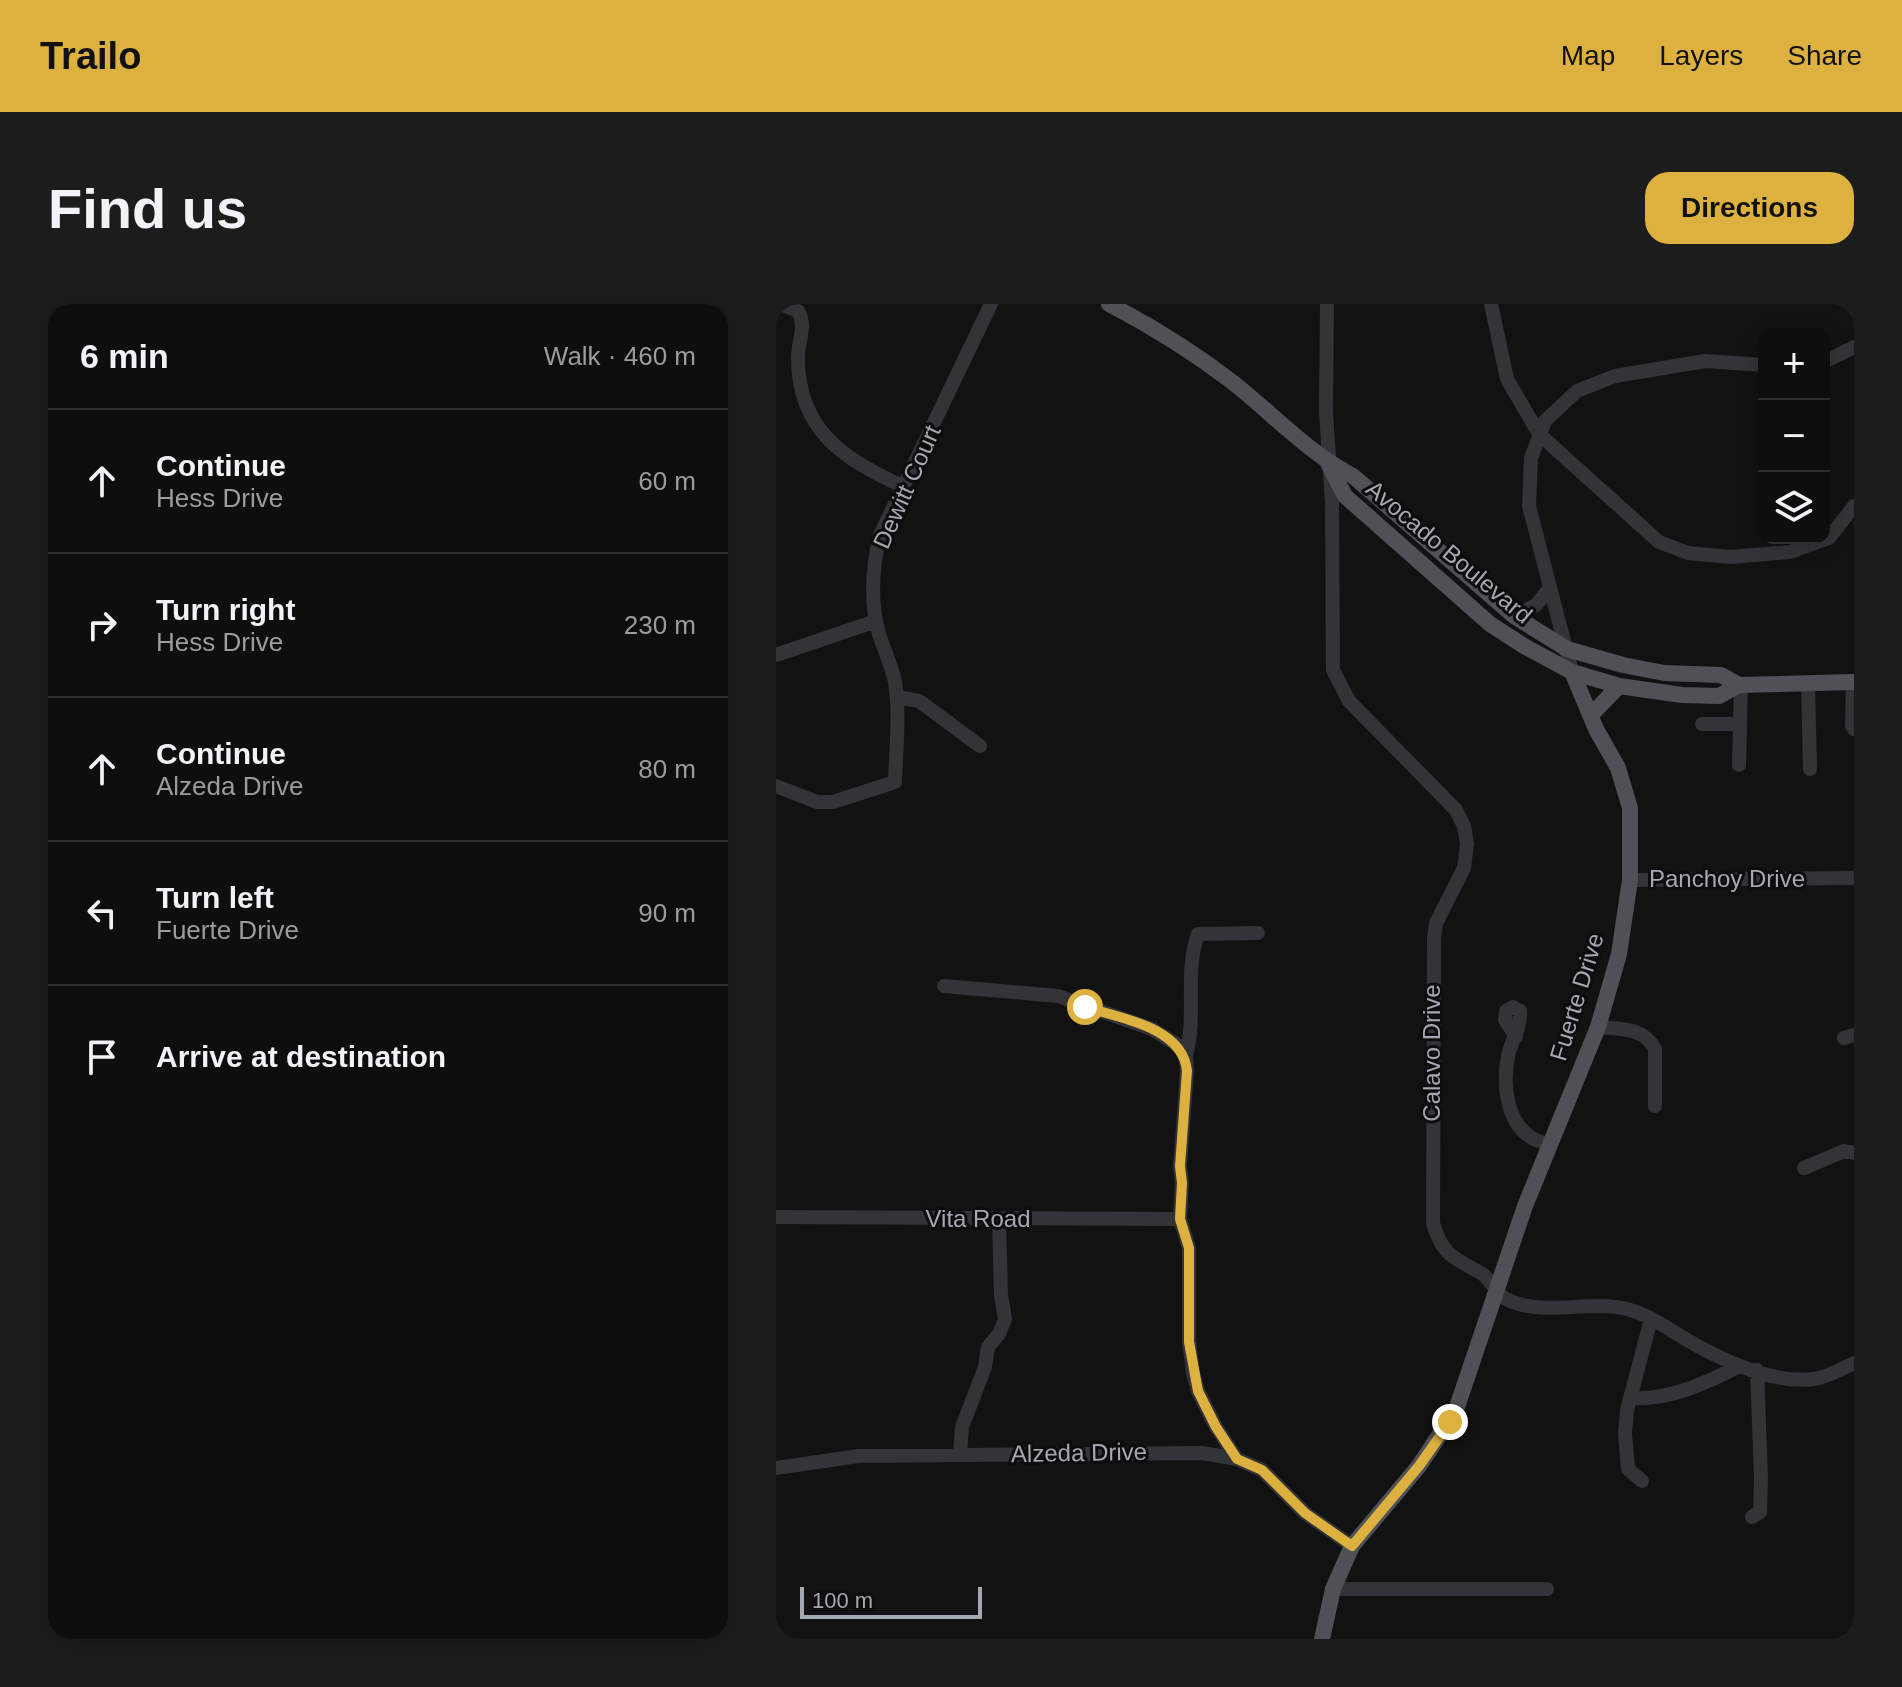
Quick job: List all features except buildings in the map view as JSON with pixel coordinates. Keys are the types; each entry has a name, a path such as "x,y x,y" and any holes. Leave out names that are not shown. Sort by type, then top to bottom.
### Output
{"main road":[{"name":"Avocado Boulevard","path":"1109,304 1148,325 1230,381 1328,463 1353,476 1514,616 1567,649 1664,673 1721,675 1740,685"},
{"name":"Avocado Boulevard","path":"1328,463 1345,496 1490,624 1572,672 1619,686 1682,695 1719,696 1740,685 1854,682"},
{"name":"Fuerte Drive","path":"1322,1639 1333,1589 1352,1546 1419,1466 1450,1422 1472,1366 1495,1288 1525,1206 1598,1027 1619,954 1630,880 1631,820 1627,795 1618,768 1596,729 1572,672"},
{"path":"1592,714 1619,686"}],"street":[{"path":"780,304 798,311 804,321 799,342 799,371 805,399 819,427 850,460 904,487"},
{"name":"Dewitt Court","path":"776,786 817,802 833,802 895,782 897,697 876,621 873,586 876,552 880,535 991,304"},
{"name":"Calavo Drive","path":"1327,304 1333,670 1349,701 1456,810 1466,835 1464,868 1436,923 1434,938 1433,1223 1443,1248 1452,1258 1486,1276 1503,1298 1538,1307 1611,1307 1629,1310 1739,1366 1787,1378 1811,1379 1854,1363"},
{"path":"1491,304 1507,379 1539,434 1659,542 1688,553 1731,557 1790,552 1829,538 1854,506"},
{"path":"1830,359 1854,347"},
{"name":"Fuerte Drive","path":"1572,672 1530,513 1528,490 1531,458 1545,421 1577,391 1615,376 1705,361 1758,365"},
{"path":"1514,616 1536,605 1549,589"},
{"path":"776,655 876,621"},
{"path":"1854,682 1854,729"},
{"path":"1808,684 1810,769"},
{"path":"1739,765 1740,685"},
{"path":"897,697 919,701 980,746"},
{"path":"1702,724 1739,724"},
{"name":"Panchoy Drive","path":"1630,880 1854,878"},
{"path":"1237,1459 1216,1427 1198,1391 1193,1372 1189,1342 1189,1248 1180,1219 1180,1166 1186,1055 1190,1039 1192,950 1198,934 1258,933"},
{"path":"944,986 1058,996 1152,1029 1176,1044 1186,1055"},
{"path":"1598,1027 1638,1031 1652,1043 1655,1049 1655,1106"},
{"path":"1516,1037 1509,1052 1506,1086 1510,1109 1525,1132 1550,1145"},
{"path":"1804,1168 1844,1151 1854,1153"},
{"name":"Vita Road","path":"776,1217 1180,1219"},
{"path":"960,1454 962,1427 985,1367 988,1347 999,1334 1005,1319 1001,1295 999,1220"},
{"path":"1642,1481 1628,1469 1625,1434 1630,1398 1651,1319"},
{"path":"1630,1398 1663,1396 1712,1380 1739,1366"},
{"path":"1752,1517 1760,1512 1757,1370"},
{"name":"Alzeda Drive","path":"776,1468 858,1456 1202,1453 1237,1459 1262,1470 1305,1513 1352,1546"},
{"path":"1333,1589 1547,1589"}],"route":[{"path":"1085,1007 1152,1029 1176,1044 1186,1055 1180,1219 1189,1248 1189,1342 1198,1391 1237,1459 1262,1470 1305,1513 1352,1546 1419,1466 1450,1422"}]}
